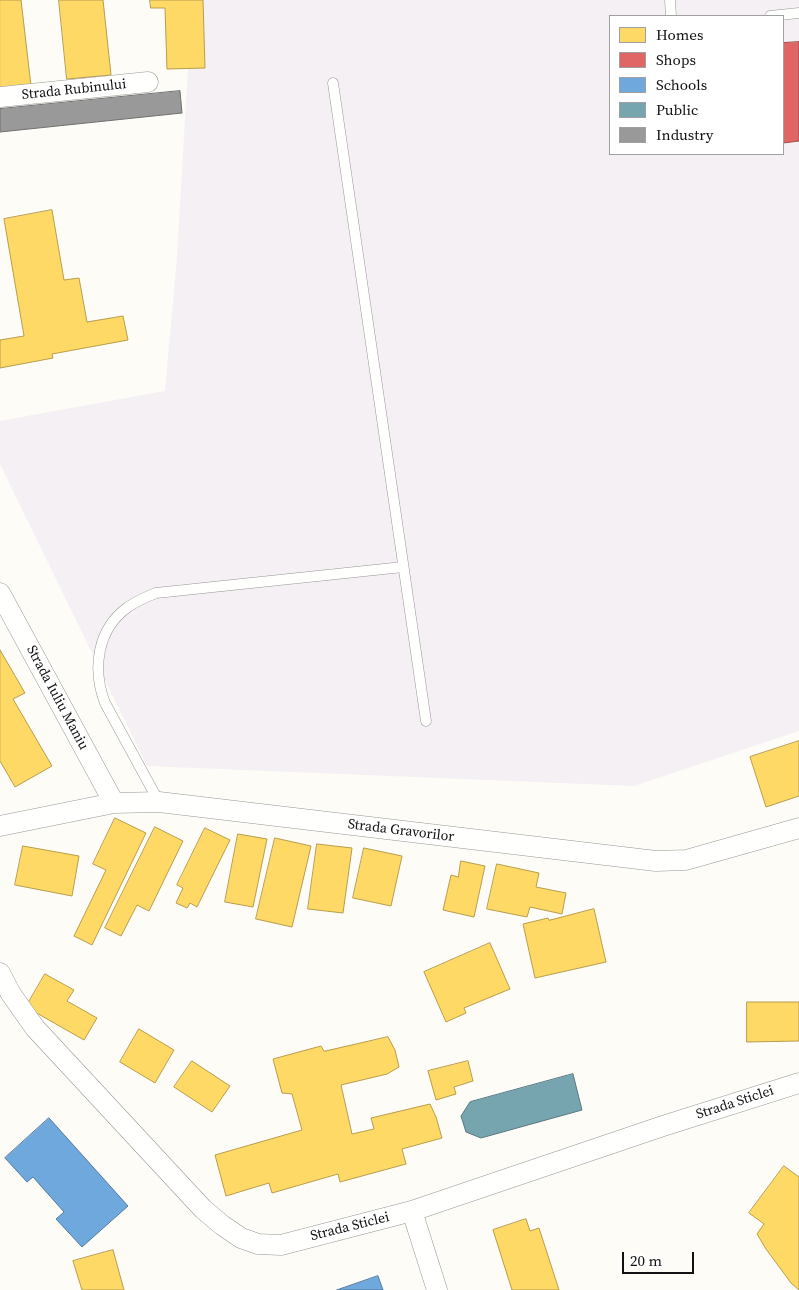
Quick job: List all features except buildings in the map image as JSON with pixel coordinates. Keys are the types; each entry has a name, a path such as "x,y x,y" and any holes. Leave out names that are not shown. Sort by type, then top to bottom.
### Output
{"street":[{"name":"Strada Rubinului","path":"0,97 148,82"},
{"name":"Strada Iuliu Maniu","path":"0,593 114,803"},
{"name":"Strada Gravorilor","path":"2,820 114,803 159,802 656,861 686,860 799,828"},
{"name":"Strada Sticlei","path":"0,973 11,994 35,1028 203,1209 241,1238 258,1244 281,1245 412,1211 662,1126 799,1083"},
{"path":"412,1211 437,1290"}],"lane":[{"path":"670,0 671,15"},
{"path":"780,15 799,13"},
{"path":"333,83 426,721"},
{"path":"159,802 100,691 97,666 100,649 105,634 126,608 140,599 156,594 403,568"}],"shaded area":[{"path":"192,0 799,0 799,731 634,786 147,766 0,464 0,421 165,391 177,257"}]}
